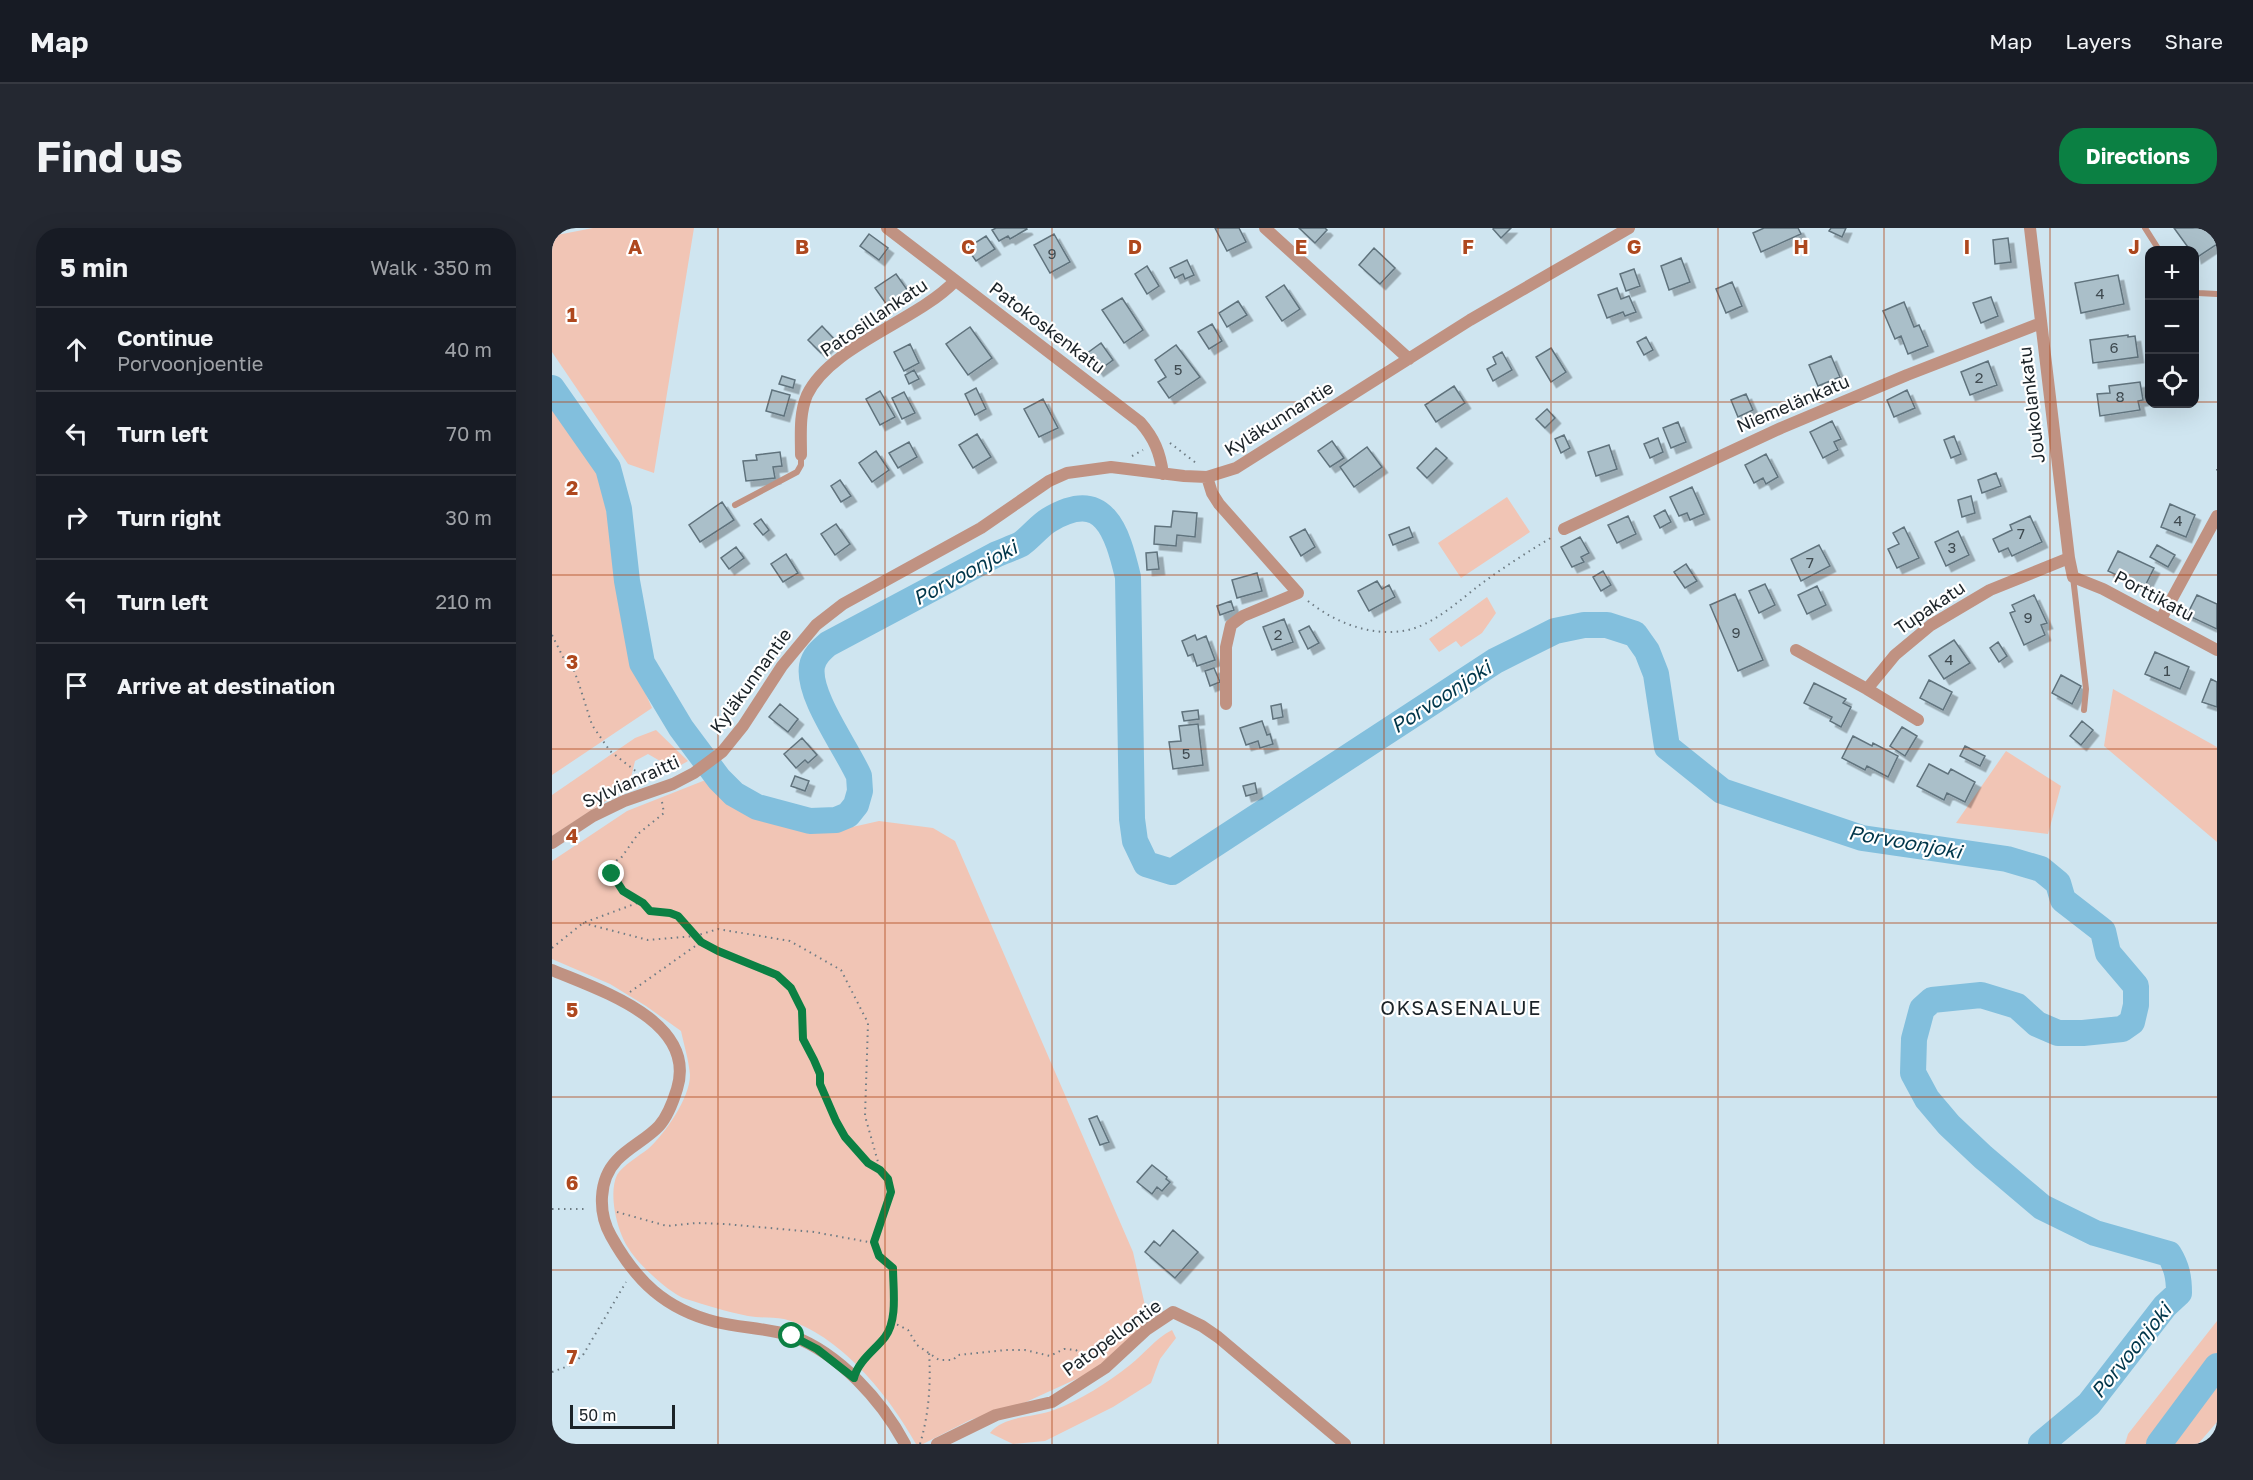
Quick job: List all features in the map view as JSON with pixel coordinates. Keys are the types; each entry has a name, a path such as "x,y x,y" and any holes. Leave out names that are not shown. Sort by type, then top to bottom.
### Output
{"street":[{"name":"Patokoskenkatu","path":"887,228 1140,422 1156,443 1163,474"},
{"path":"1264,228 1408,359"},
{"name":"Kyläkunnantie","path":"694,774 722,752 743,726 782,666 816,625 843,604 981,528 1049,481 1067,473 1111,467 1163,474 1236,468 1470,320 1629,228"},
{"name":"Joukolankatu","path":"2030,228 2073,577"},
{"name":"Patosillankatu","path":"801,454 801,416 816,380 846,353 941,295 955,281"},
{"name":"Niemelänkatu","path":"1564,529 1781,428 1906,375 2041,323"},
{"path":"1205,471 1212,493 1219,504 1298,593 1244,616 1231,625 1226,646 1226,705"},
{"path":"2161,619 2217,516"},
{"name":"Tupakatu","path":"1867,689 1895,655 1931,625 1990,590 2069,558"},
{"name":"Porttikatu","path":"2073,577 2103,589 2217,650"},
{"path":"1796,650 1918,720"},
{"name":"Sylvianraitti","path":"552,843 593,816 624,801 694,774"},
{"path":"552,970 620,998 644,1014 668,1036 677,1055 680,1080 672,1104 660,1125 617,1160 607,1175 602,1190 602,1208 609,1234 633,1272 655,1295 679,1309 716,1322 792,1336 817,1349 854,1378 876,1401 896,1427 905,1444"},
{"name":"Patopellontie","path":"937,1444 996,1415 1052,1402 1105,1368 1146,1330 1173,1312 1202,1326 1218,1337 1345,1444"}],"lane":[{"path":"2145,228 2156,246"},
{"path":"2199,293 2217,294"},
{"path":"735,505 797,472 801,465 801,454"},
{"path":"2073,577 2086,689 2084,710"}],"path":[{"path":"1111,467 1156,443 1167,441 1205,471"},
{"path":"1298,593 1314,606 1345,624 1394,632 1416,628 1436,617 1504,567 1564,529"},
{"path":"552,634 560,651 573,668 592,725 610,751 625,765 645,777 665,808 664,813 638,834 621,858 611,866 612,874 623,891 652,912 678,916 701,942 777,975 791,988 802,1010 803,1039 820,1074 820,1084 836,1121 845,1137 868,1163 880,1170 888,1179 891,1192 874,1242 879,1256 893,1268 891,1324 886,1336 866,1357 855,1372 854,1378"},
{"path":"552,948 583,923 640,902"},
{"path":"583,923 648,940 695,936 718,929 790,941 841,970 868,1023 866,1116 880,1170"},
{"path":"620,998 701,942"},
{"path":"552,1209 602,1208 667,1226 696,1223 725,1224 814,1232 874,1242"},
{"path":"552,1372 571,1365 583,1355 633,1272"},
{"path":"891,1324 908,1330 917,1345 939,1360 953,1360 958,1355 988,1350 1025,1350 1050,1356 1064,1349 1076,1350 1083,1357 1103,1364 1105,1368"},
{"path":"920,1444 927,1413 931,1374 929,1352"}],"shaded area":[{"path":"593,228 694,228 654,473 628,464 552,352 552,236"},
{"path":"552,408 601,474 628,654 652,708 552,775"},
{"path":"1507,497 1530,532 1461,578 1438,543"},
{"path":"1487,597 1496,613 1482,633 1461,647 1456,641 1439,652 1429,639"},
{"path":"2113,689 2217,747 2217,842 2104,746"},
{"path":"656,730 688,761 674,769 648,754 635,761 629,786 552,836 552,795 635,738"},
{"path":"2006,751 2061,786 2048,834 1956,823"},
{"path":"708,779 730,802 768,822 848,828 879,821 933,828 955,841 1133,1252 1148,1319 1107,1365 1026,1402 970,1420 923,1444 916,1444 877,1387 843,1352 824,1338 804,1326 784,1319 752,1317 679,1296 655,1278 629,1249 615,1213 614,1183 617,1175 627,1164 655,1142 681,1105 689,1084 688,1059 681,1031 610,984 552,959 552,861 627,811"},
{"path":"2217,1321 2217,1422 2198,1444 2125,1444 2128,1434"},
{"path":"1172,1330 1176,1338 1160,1359 1151,1383 1113,1407 1045,1441 1013,1444 990,1433 1003,1423 1046,1413 1084,1396 1121,1372"}],"building":[{"path":"996,228 1027,229 1010,239 1008,236 999,241 992,230"},
{"path":"1215,228 1239,228 1246,242 1227,251"},
{"path":"1299,228 1325,228 1327,230 1315,243"},
{"path":"1494,228 1511,228 1501,238"},
{"path":"1764,228 1798,228 1801,234 1761,252 1753,233"},
{"path":"1831,228 1846,228 1842,237 1829,231"},
{"path":"2174,228 2217,228 2217,244 2199,256 2199,246 2187,246"},
{"path":"869,234 888,248 879,260 860,246"},
{"path":"1054,234 1070,262 1050,273 1034,245"},
{"path":"986,236 995,249 976,261 967,248"},
{"path":"2008,238 2011,262 1995,264 1993,240"},
{"path":"1374,248 1395,268 1380,284 1359,265"},
{"path":"1681,258 1690,282 1669,290 1661,266"},
{"path":"1187,260 1194,275 1185,279 1183,274 1175,278 1170,268"},
{"path":"1147,266 1159,286 1147,294 1135,274"},
{"path":"1634,269 1640,286 1626,291 1620,274"},
{"path":"896,274 908,291 887,305 875,288"},
{"path":"2118,275 2124,304 2081,313 2075,283"},
{"path":"1732,282 1742,306 1726,313 1716,289"},
{"path":"1284,285 1300,309 1282,321 1266,297"},
{"path":"1617,288 1621,299 1629,296 1636,312 1625,316 1623,312 1607,318 1598,295"},
{"path":"1991,297 1998,316 1981,323 1973,303"},
{"path":"1122,298 1143,330 1124,343 1102,310"},
{"path":"1238,301 1247,315 1227,327 1219,313"},
{"path":"1904,302 1914,327 1919,325 1928,346 1908,354 1901,336 1895,339 1883,311"},
{"path":"1212,324 1222,341 1209,349 1198,332"},
{"path":"822,326 834,339 821,353 808,340"},
{"path":"970,327 992,358 968,375 946,344"},
{"path":"2128,335 2128,337 2135,336 2138,357 2093,363 2090,340"},
{"path":"1646,337 1653,350 1644,355 1637,342"},
{"path":"1101,343 1113,360 1098,371 1086,354"},
{"path":"910,344 919,363 904,371 894,352"},
{"path":"1176,345 1200,377 1169,398 1158,382 1166,377 1155,360"},
{"path":"1551,348 1566,372 1551,382 1536,357"},
{"path":"1502,352 1512,370 1493,381 1487,369 1496,364 1493,357"},
{"path":"1831,356 1840,377 1818,386 1809,365"},
{"path":"1988,361 1997,385 1970,395 1961,372"},
{"path":"914,370 919,379 909,384 905,375"},
{"path":"782,376 795,380 793,388 779,384"},
{"path":"2140,382 2143,400 2138,401 2140,410 2100,416 2097,394 2110,393 2109,386"},
{"path":"1454,386 1465,403 1436,422 1425,405"},
{"path":"976,388 986,409 975,415 965,394"},
{"path":"772,390 790,395 784,416 766,411"},
{"path":"1907,390 1915,408 1894,417 1887,400"},
{"path":"880,391 895,417 880,425 866,399"},
{"path":"904,392 915,413 902,419 892,398"},
{"path":"1746,394 1753,410 1738,417 1731,400"},
{"path":"1043,399 1058,428 1039,437 1024,409"},
{"path":"1547,409 1555,418 1545,428 1536,419"},
{"path":"1832,421 1841,439 1834,442 1838,450 1823,458 1810,432"},
{"path":"1678,422 1686,442 1671,448 1663,428"},
{"path":"977,434 991,457 973,468 959,445"},
{"path":"1564,435 1570,448 1561,453 1555,439"},
{"path":"1954,436 1961,454 1951,458 1944,440"},
{"path":"1658,438 1663,452 1650,458 1644,444"},
{"path":"1332,441 1344,458 1330,467 1318,451"},
{"path":"909,442 917,457 898,468 889,453"},
{"path":"1609,445 1617,469 1596,476 1588,452"},
{"path":"1367,447 1382,467 1354,487 1340,467"},
{"path":"1436,448 1447,458 1427,478 1417,468"},
{"path":"876,451 889,470 872,482 859,463"},
{"path":"780,452 782,466 773,467 775,478 746,481 743,461 757,460 756,455"},
{"path":"1766,454 1778,477 1766,484 1763,478 1754,483 1745,465"},
{"path":"1996,473 2001,486 1982,493 1978,480"},
{"path":"840,480 851,496 841,502 831,486"},
{"path":"1692,487 1704,514 1690,520 1687,513 1679,516 1670,497"},
{"path":"1971,496 1975,513 1962,517 1958,500"},
{"path":"722,502 734,520 700,542 689,525"},
{"path":"2170,504 2195,515 2186,537 2161,527"},
{"path":"1665,510 1671,522 1660,528 1654,516"},
{"path":"1173,511 1197,513 1195,537 1177,535 1176,546 1154,544 1155,526 1171,527"},
{"path":"1628,516 1636,534 1617,543 1608,525"},
{"path":"2030,516 2042,542 2012,556 2008,548 1999,552 1993,539 2012,530 2010,525"},
{"path":"761,519 769,530 763,535 754,524"},
{"path":"836,524 850,544 835,555 821,534"},
{"path":"1409,527 1413,537 1393,545 1389,535"},
{"path":"1904,527 1919,558 1897,568 1888,549 1899,544 1893,533"},
{"path":"1305,529 1315,547 1301,556 1290,537"},
{"path":"1958,531 1969,555 1946,566 1935,542"},
{"path":"1580,537 1589,553 1581,557 1584,562 1572,567 1561,547"},
{"path":"1819,545 1830,566 1801,581 1791,559"},
{"path":"2157,545 2175,555 2168,567 2150,557"},
{"path":"736,547 744,558 729,569 721,558"},
{"path":"2118,551 2154,568 2144,588 2108,571"},
{"path":"1157,552 1159,569 1147,570 1146,553"},
{"path":"786,554 798,573 783,582 771,564"},
{"path":"1686,564 1697,581 1685,588 1674,572"},
{"path":"1603,571 1611,585 1601,591 1593,577"},
{"path":"1257,573 1262,591 1237,598 1232,580"},
{"path":"1377,581 1382,589 1389,585 1395,597 1369,611 1358,591"},
{"path":"1765,584 1775,605 1759,613 1749,591"},
{"path":"1817,586 1826,605 1807,614 1798,595"},
{"path":"1735,594 1763,660 1738,671 1710,605"},
{"path":"2034,595 2047,623 2041,625 2045,635 2024,645 2010,613 2015,611 2012,605"},
{"path":"2197,595 2217,604 2217,629 2187,615"},
{"path":"1231,601 1234,610 1220,615 1217,606"},
{"path":"1284,619 1293,642 1272,650 1263,627"},
{"path":"1309,626 1319,643 1308,649 1299,631"},
{"path":"1195,635 1197,640 1206,636 1215,660 1197,666 1193,654 1188,656 1182,641"},
{"path":"1954,640 1970,663 1944,679 1929,656"},
{"path":"1998,642 2007,656 1999,662 1990,648"},
{"path":"2155,652 2189,667 2180,689 2145,674"},
{"path":"1214,668 1220,682 1210,686 1205,671"},
{"path":"2061,675 2081,686 2072,704 2052,693"},
{"path":"2211,679 2217,682 2217,707 2202,702"},
{"path":"1929,680 1952,692 1943,710 1920,698"},
{"path":"1814,683 1846,699 1843,703 1851,707 1841,727 1830,721 1832,717 1804,703"},
{"path":"780,704 798,719 788,732 769,717"},
{"path":"1281,704 1283,717 1273,719 1271,706"},
{"path":"1198,710 1199,719 1184,721 1182,712"},
{"path":"1262,721 1273,744 1260,748 1258,741 1246,745 1240,728"},
{"path":"2082,721 2093,730 2081,745 2070,736"},
{"path":"1198,724 1203,765 1173,769 1169,742 1181,741 1179,726"},
{"path":"1902,727 1917,736 1905,756 1890,746"},
{"path":"1853,736 1898,756 1888,777 1867,766 1865,770 1842,758"},
{"path":"802,738 817,755 808,763 805,760 796,768 784,754"},
{"path":"1965,746 1985,756 1980,766 1960,756"},
{"path":"1929,764 1948,774 1951,769 1975,782 1965,802 1947,793 1944,800 1917,786"},
{"path":"795,776 809,781 805,791 791,786"},
{"path":"1255,783 1257,793 1246,796 1243,786"},
{"path":"1097,1116 1109,1142 1100,1145 1089,1119"},
{"path":"1152,1165 1170,1182 1162,1191 1157,1187 1152,1194 1137,1182"},
{"path":"1173,1230 1198,1252 1175,1278 1145,1252 1154,1241 1160,1246"}],"waterway":[{"name":"Porvoonjoki","path":"552,388 608,468 619,509 627,581 642,663 681,728 719,779 734,794 757,807 810,821 836,820 848,815 856,805 860,791 859,776 821,706 812,678 813,662 828,644 995,555 1021,544 1049,520 1068,511 1083,509 1095,511 1113,530 1128,577 1132,819 1135,841 1146,864 1172,872 1495,661 1555,631 1584,625 1607,625 1635,634 1647,651 1656,674 1667,747 1722,791 1862,838 2007,859 2041,869 2058,883 2063,900 2103,931 2108,953 2136,986 2136,1005 2132,1022 2122,1029 2058,1033 2037,1024 2017,1006 1981,995 1932,1000 1922,1009 1914,1039 1913,1073 1927,1099 1949,1125 2042,1207 2095,1233 2169,1254 2179,1282 2179,1293 2165,1306 2089,1404 2041,1444"},
{"name":"Porvoonjoki","path":"2159,1444 2217,1366"}],"district":[{"name":"OKSASENALUE","path":"1461,1008"}],"route":[{"path":"612,874 623,891 643,903 650,911 678,916 701,942 777,975 791,988 802,1010 803,1039 820,1074 820,1084 836,1121 845,1137 868,1163 880,1170 888,1179 891,1192 874,1242 879,1256 893,1268 893,1316 886,1336 866,1357 855,1372 854,1378 817,1349 792,1336"}]}
